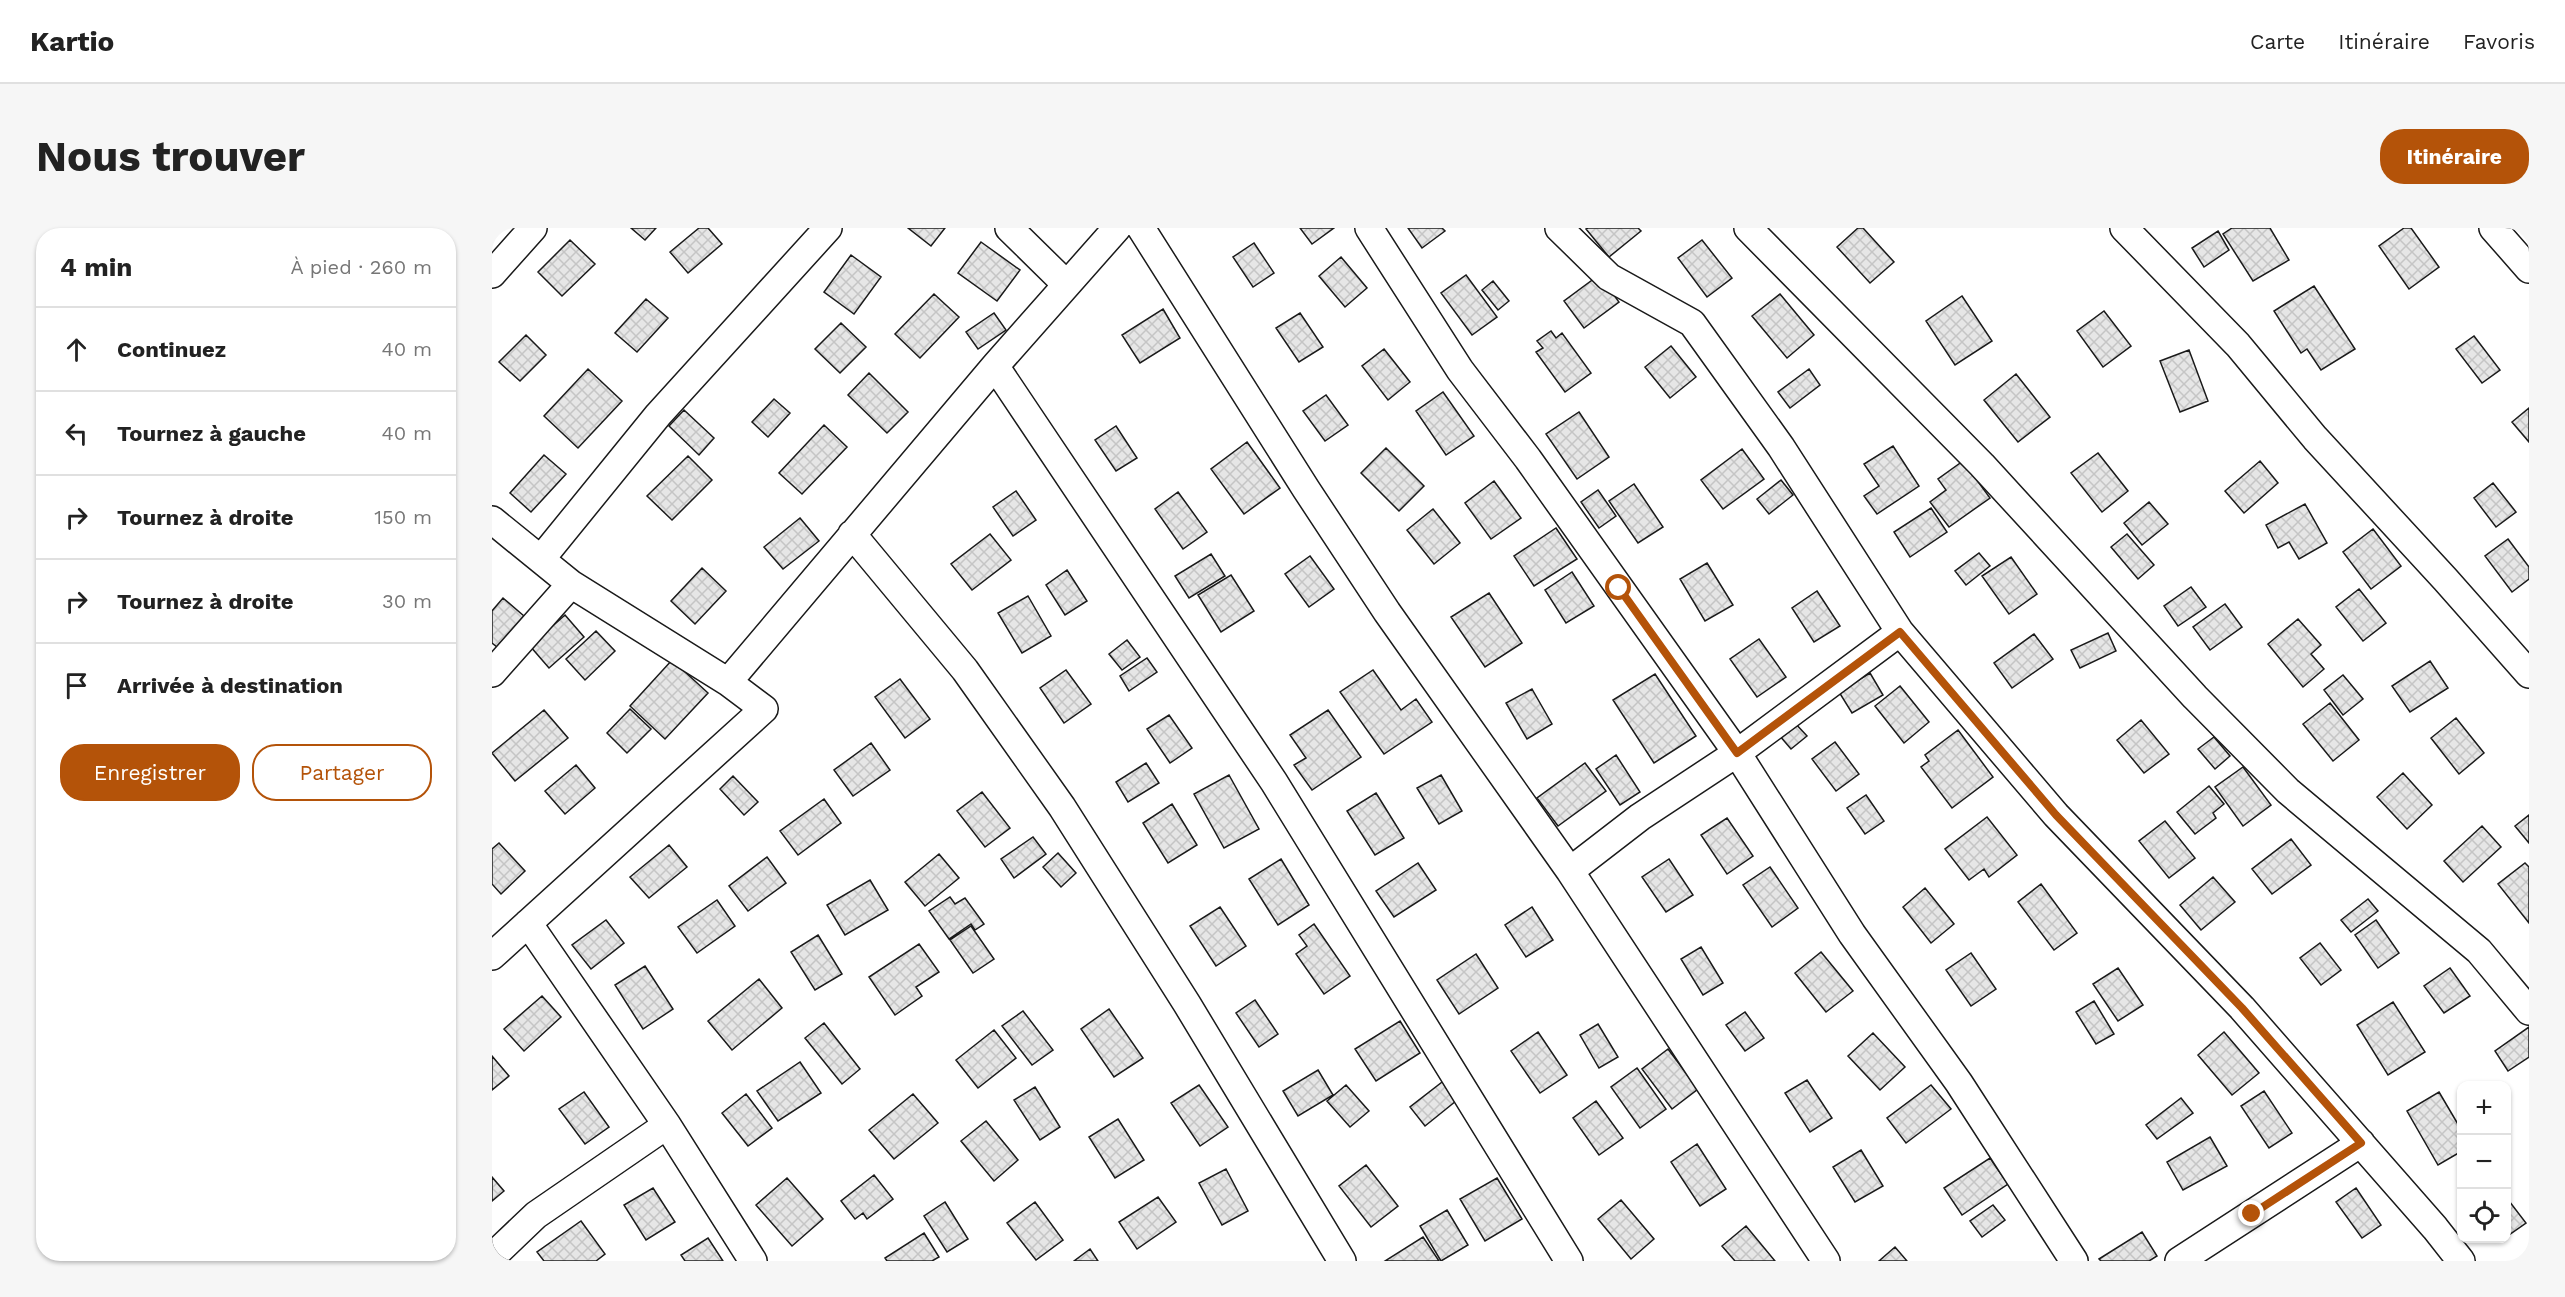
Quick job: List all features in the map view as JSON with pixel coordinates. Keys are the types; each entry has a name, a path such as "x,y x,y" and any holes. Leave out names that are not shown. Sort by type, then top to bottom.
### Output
{"street":[{"path":"492,274 533,228"},
{"path":"541,559 658,416 828,228"},
{"path":"1009,228 1066,284"},
{"path":"728,682 995,366 1117,228"},
{"path":"1141,228 1299,479 1388,612 1570,871 1826,1261"},
{"path":"1369,228 1460,370 1528,459 1737,753 1852,934 1959,1083 2074,1261"},
{"path":"1558,228 1609,277 1692,323 1781,447 1900,632 2056,815 2242,1008 2461,1261"},
{"path":"1748,228 1982,465 2220,723 2288,791 2479,951 2529,1011"},
{"path":"2124,228 2238,345 2315,438 2529,674"},
{"path":"2493,228 2529,269"},
{"path":"995,366 1274,782 1569,1261"},
{"path":"492,520 571,584 728,682 764,709 492,956"},
{"path":"852,534 965,670 1062,807 1187,1004 1342,1261"},
{"path":"492,673 571,584"},
{"path":"1570,871 1640,817 1737,753 1900,632"},
{"path":"528,923 667,1125 753,1261"},
{"path":"492,1257 536,1215 667,1125"},
{"path":"2179,1261 2361,1143"}],"building":[{"path":"631,228 656,228 645,240"},
{"path":"699,228 708,228 722,244 688,273 670,252"},
{"path":"908,228 945,228 931,246"},
{"path":"1300,228 1334,228 1312,244"},
{"path":"1408,228 1442,228 1445,231 1422,248"},
{"path":"1638,228 1641,231 1609,257 1586,229"},
{"path":"1858,228 1863,228 1894,262 1870,283 1837,247"},
{"path":"2232,228 2270,228 2289,260 2253,281 2223,234"},
{"path":"2404,228 2411,228 2439,267 2409,289 2379,246"},
{"path":"2218,231 2229,250 2204,267 2192,248"},
{"path":"570,240 595,264 562,296 538,272"},
{"path":"1702,240 1732,278 1707,297 1678,258"},
{"path":"981,242 1020,270 997,301 958,273"},
{"path":"1254,243 1274,273 1253,287 1233,257"},
{"path":"851,255 881,277 854,314 824,292"},
{"path":"1341,257 1367,288 1345,307 1319,276"},
{"path":"1466,275 1497,317 1472,335 1441,293"},
{"path":"1599,275 1619,302 1584,328 1564,301"},
{"path":"1493,281 1509,301 1498,310 1482,290"},
{"path":"2314,286 2355,349 2321,370 2307,349 2301,353 2274,311"},
{"path":"934,294 959,317 920,358 895,334"},
{"path":"1780,294 1814,335 1787,358 1752,316"},
{"path":"1962,296 1992,341 1955,365 1926,321"},
{"path":"646,299 668,318 637,352 615,333"},
{"path":"1163,309 1180,338 1140,363 1122,335"},
{"path":"2104,311 2131,346 2103,367 2077,331"},
{"path":"994,313 1006,330 978,349 966,332"},
{"path":"1300,313 1323,347 1299,362 1276,328"},
{"path":"841,323 866,347 840,373 815,349"},
{"path":"1551,331 1556,338 1562,333 1591,373 1565,392 1536,352 1543,348 1537,341"},
{"path":"526,335 546,355 520,381 499,362"},
{"path":"2474,336 2500,370 2482,383 2456,349"},
{"path":"1671,346 1696,377 1670,398 1645,367"},
{"path":"1384,349 1410,382 1388,400 1362,366"},
{"path":"2189,350 2208,401 2180,412 2160,361"},
{"path":"588,369 622,401 578,448 544,416"},
{"path":"1809,369 1820,385 1790,408 1778,392"},
{"path":"869,373 908,412 887,433 848,395"},
{"path":"2016,374 2050,417 2018,442 1984,400"},
{"path":"1443,392 1474,436 1446,455 1416,411"},
{"path":"1326,395 1348,425 1325,441 1303,411"},
{"path":"774,399 790,413 768,437 752,422"},
{"path":"2529,408 2529,442 2512,422"},
{"path":"684,410 714,438 699,455 669,426"},
{"path":"1579,412 1609,457 1577,479 1546,434"},
{"path":"824,425 847,447 802,494 779,473"},
{"path":"1116,426 1137,458 1116,471 1095,440"},
{"path":"1247,442 1280,488 1244,514 1211,469"},
{"path":"1893,446 1919,486 1877,514 1864,496 1879,486 1864,464"},
{"path":"1386,448 1424,486 1399,511 1361,473"},
{"path":"1742,449 1764,479 1723,509 1701,480"},
{"path":"2098,453 2128,491 2102,512 2071,473"},
{"path":"544,455 566,474 531,512 510,493"},
{"path":"688,456 712,480 672,520 647,496"},
{"path":"1963,461 1990,498 1949,527 1930,502 1946,490 1938,479"},
{"path":"2260,461 2278,483 2244,513 2225,491"},
{"path":"1781,480 1793,495 1769,514 1757,499"},
{"path":"1494,481 1521,518 1491,539 1465,503"},
{"path":"2493,483 2516,512 2496,527 2474,498"},
{"path":"1634,484 1663,527 1638,543 1609,501"},
{"path":"1598,490 1616,516 1599,528 1581,502"},
{"path":"1016,491 1036,520 1013,536 993,507"},
{"path":"1178,492 1207,532 1183,549 1155,509"},
{"path":"2149,502 2168,524 2142,545 2124,523"},
{"path":"2305,504 2327,543 2299,559 2289,542 2278,548 2266,525"},
{"path":"1931,508 1947,532 1910,557 1894,532"},
{"path":"1433,509 1460,543 1434,564 1407,530"},
{"path":"800,518 819,541 783,569 764,547"},
{"path":"1556,528 1577,559 1534,586 1514,556"},
{"path":"2373,529 2401,566 2371,589 2343,552"},
{"path":"990,534 1011,560 972,590 951,564"},
{"path":"2127,534 2154,565 2138,579 2111,547"},
{"path":"2508,539 2529,567 2529,579 2512,592 2485,556"},
{"path":"1979,553 1990,566 1966,585 1955,571"},
{"path":"1211,554 1225,576 1189,598 1175,576"},
{"path":"1310,556 1334,589 1309,607 1285,574"},
{"path":"2011,557 2037,594 2009,614 1982,576"},
{"path":"1707,563 1733,605 1705,621 1680,579"},
{"path":"702,568 726,591 695,624 671,601"},
{"path":"1067,570 1087,601 1065,615 1046,585"},
{"path":"1572,572 1594,606 1566,623 1545,590"},
{"path":"1231,575 1254,611 1221,632 1198,595"},
{"path":"2191,587 2206,607 2178,626 2164,606"},
{"path":"2359,589 2386,623 2363,641 2336,607"},
{"path":"1817,591 1840,626 1814,642 1792,608"},
{"path":"1489,593 1522,643 1485,667 1451,617"},
{"path":"1028,596 1051,636 1022,653 998,613"},
{"path":"503,598 524,616 497,647 492,643 492,611"},
{"path":"2225,604 2242,627 2210,650 2193,627"},
{"path":"565,615 584,637 549,668 530,646"},
{"path":"2298,619 2321,645 2311,654 2324,669 2303,687 2268,644"},
{"path":"596,631 615,651 585,680 566,659"},
{"path":"2108,633 2116,651 2080,668 2071,650"},
{"path":"2034,634 2053,659 2012,688 1994,663"},
{"path":"1759,639 1786,677 1757,697 1730,659"},
{"path":"1127,640 1140,657 1122,670 1109,654"},
{"path":"1147,658 1157,672 1129,691 1120,676"},
{"path":"672,660 708,693 665,739 630,706"},
{"path":"2430,661 2448,688 2410,712 2392,686"},
{"path":"1066,670 1091,704 1064,723 1040,688"},
{"path":"1373,670 1401,710 1416,699 1432,722 1384,754 1340,692"},
{"path":"1870,673 1883,695 1852,713 1839,692"},
{"path":"1655,674 1696,736 1654,763 1613,700"},
{"path":"2343,675 2363,699 2343,715 2324,690"},
{"path":"900,679 930,719 905,738 875,697"},
{"path":"1900,686 1929,722 1904,743 1875,706"},
{"path":"1532,689 1552,724 1527,739 1506,703"},
{"path":"2330,703 2359,740 2333,761 2303,724"},
{"path":"630,709 651,729 627,753 607,733"},
{"path":"544,710 568,738 515,781 492,753"},
{"path":"1328,710 1361,757 1312,790 1294,765 1306,758 1290,735"},
{"path":"1169,715 1192,748 1170,763 1147,729"},
{"path":"2456,718 2484,753 2459,774 2431,738"},
{"path":"2141,720 2169,754 2144,773 2117,740"},
{"path":"1794,722 1807,736 1791,749 1779,735"},
{"path":"1958,730 1993,777 1952,808 1921,767 1929,761 1925,755"},
{"path":"2214,737 2230,756 2215,769 2198,749"},
{"path":"1835,742 1859,774 1836,791 1812,759"},
{"path":"871,743 890,770 853,796 834,770"},
{"path":"1616,755 1640,792 1620,805 1596,769"},
{"path":"1146,763 1159,783 1128,802 1116,782"},
{"path":"1585,763 1606,791 1558,826 1537,798"},
{"path":"576,765 595,788 565,814 545,791"},
{"path":"2243,767 2271,805 2243,826 2215,787"},
{"path":"2403,773 2432,805 2407,829 2377,797"},
{"path":"1229,775 1259,829 1224,848 1194,794"},
{"path":"1441,775 1462,811 1439,824 1417,788"},
{"path":"733,776 758,802 744,815 720,789"},
{"path":"2209,786 2224,804 2213,813 2216,818 2195,834 2177,812"},
{"path":"982,792 1010,828 985,847 957,811"},
{"path":"1376,793 1404,838 1375,855 1347,811"},
{"path":"1866,795 1884,821 1865,834 1847,808"},
{"path":"824,799 841,823 798,855 780,831"},
{"path":"1172,804 1197,845 1168,863 1143,823"},
{"path":"2529,815 2529,843 2515,826"},
{"path":"1987,817 2017,855 1989,877 1984,869 1969,880 1945,849"},
{"path":"1727,818 1753,856 1727,874 1701,835"},
{"path":"2165,821 2195,858 2169,878 2139,841"},
{"path":"2482,826 2501,847 2463,882 2444,861"},
{"path":"1033,837 1046,854 1014,878 1001,859"},
{"path":"2291,839 2311,865 2272,894 2252,869"},
{"path":"499,843 525,871 501,894 492,884 492,849"},
{"path":"669,845 687,867 649,898 630,877"},
{"path":"1058,853 1076,873 1061,887 1043,867"},
{"path":"939,854 959,878 925,906 905,882"},
{"path":"767,857 786,883 748,911 729,886"},
{"path":"1281,859 1309,905 1278,925 1249,879"},
{"path":"1669,859 1693,895 1666,912 1642,877"},
{"path":"1418,863 1436,890 1394,917 1376,891"},
{"path":"2525,863 2529,867 2529,923 2498,884"},
{"path":"1770,867 1798,908 1772,927 1743,885"},
{"path":"2213,877 2235,902 2201,930 2180,905"},
{"path":"870,880 888,910 845,935 827,905"},
{"path":"2041,884 2077,933 2054,950 2018,902"},
{"path":"1925,888 1954,924 1931,943 1903,907"},
{"path":"950,897 955,904 965,898 984,924 975,930 971,924 949,939 929,911"},
{"path":"2368,899 2378,911 2351,932 2341,920"},
{"path":"717,900 735,926 697,953 678,927"},
{"path":"1220,907 1246,946 1216,966 1190,926"},
{"path":"1532,907 1553,940 1526,957 1505,925"},
{"path":"606,920 624,943 591,969 572,945"},
{"path":"2376,920 2399,953 2378,968 2355,935"},
{"path":"1314,924 1350,976 1324,994 1296,954 1307,946 1299,935"},
{"path":"971,926 994,959 973,973 950,940"},
{"path":"818,935 842,974 815,990 791,952"},
{"path":"2320,943 2341,970 2321,985 2300,958"},
{"path":"919,944 939,972 916,987 922,996 895,1015 869,977"},
{"path":"1701,947 1723,983 1703,995 1681,959"},
{"path":"1821,952 1853,991 1826,1012 1795,973"},
{"path":"1971,953 1996,989 1971,1006 1946,970"},
{"path":"1476,954 1498,988 1459,1014 1437,980"},
{"path":"645,966 673,1009 643,1029 615,985"},
{"path":"2118,968 2143,1005 2118,1021 2093,984"},
{"path":"2450,968 2470,996 2444,1013 2424,986"},
{"path":"759,979 782,1008 732,1050 708,1021"},
{"path":"542,996 561,1017 524,1051 504,1029"},
{"path":"1255,1000 1278,1034 1259,1047 1236,1013"},
{"path":"2094,1001 2114,1034 2096,1044 2076,1012"},
{"path":"2393,1002 2425,1052 2388,1075 2357,1025"},
{"path":"1109,1009 1143,1058 1114,1077 1081,1029"},
{"path":"1023,1011 1053,1050 1032,1065 1002,1026"},
{"path":"1745,1012 1764,1038 1745,1051 1726,1025"},
{"path":"1400,1021 1420,1053 1376,1081 1355,1049"},
{"path":"824,1023 860,1069 842,1084 805,1038"},
{"path":"1598,1024 1618,1057 1599,1068 1580,1035"},
{"path":"2529,1027 2529,1057 2508,1071 2495,1051"},
{"path":"994,1030 1016,1058 978,1088 956,1060"},
{"path":"1538,1032 1567,1075 1540,1093 1511,1051"},
{"path":"2224,1032 2259,1073 2232,1095 2198,1055"},
{"path":"1873,1033 1905,1067 1880,1090 1848,1056"},
{"path":"1668,1049 1698,1089 1672,1109 1642,1069"},
{"path":"492,1056 509,1076 492,1090"},
{"path":"800,1062 821,1093 778,1121 757,1091"},
{"path":"1637,1068 1666,1109 1640,1128 1611,1087"},
{"path":"1318,1070 1333,1095 1298,1116 1283,1091"},
{"path":"1446,1079 1461,1097 1425,1126 1410,1107"},
{"path":"1807,1080 1832,1118 1810,1132 1785,1093"},
{"path":"1199,1085 1228,1127 1200,1146 1171,1103"},
{"path":"1346,1085 1369,1111 1350,1127 1327,1101"},
{"path":"1931,1085 1951,1109 1906,1143 1887,1118"},
{"path":"1035,1087 1060,1127 1040,1140 1014,1100"},
{"path":"2264,1091 2292,1133 2269,1148 2241,1106"},
{"path":"584,1092 609,1127 585,1144 559,1109"},
{"path":"2439,1092 2457,1123 2457,1154 2438,1165 2407,1111"},
{"path":"746,1094 772,1128 748,1146 722,1113"},
{"path":"913,1094 938,1123 894,1159 869,1130"},
{"path":"2181,1098 2193,1113 2157,1139 2146,1125"},
{"path":"1596,1101 1623,1138 1599,1155 1573,1118"},
{"path":"1118,1119 1144,1160 1115,1178 1089,1137"},
{"path":"986,1121 1018,1160 994,1181 961,1141"},
{"path":"2210,1137 2227,1166 2183,1190 2167,1162"},
{"path":"1697,1144 1726,1189 1700,1206 1671,1162"},
{"path":"1861,1150 1883,1186 1855,1202 1833,1167"},
{"path":"1990,1158 2008,1184 1962,1215 1944,1188"},
{"path":"1366,1165 1398,1206 1371,1227 1339,1186"},
{"path":"1226,1169 1248,1211 1222,1225 1199,1183"},
{"path":"874,1175 893,1199 867,1219 863,1213 855,1219 841,1201"},
{"path":"492,1177 504,1191 492,1201"},
{"path":"787,1178 823,1219 792,1246 756,1205"},
{"path":"1497,1178 1522,1219 1485,1241 1460,1199"},
{"path":"653,1188 675,1222 646,1240 624,1205"},
{"path":"2356,1188 2381,1225 2362,1238 2336,1202"},
{"path":"1158,1197 1176,1222 1137,1249 1119,1222"},
{"path":"1621,1200 1654,1239 1631,1259 1598,1219"},
{"path":"945,1202 968,1239 947,1252 924,1216"},
{"path":"1035,1202 1063,1240 1036,1260 1007,1223"},
{"path":"2511,1204 2526,1223 2511,1234"},
{"path":"1993,1205 2005,1220 1982,1237 1970,1221"},
{"path":"1447,1210 1468,1245 1441,1261 1420,1226"},
{"path":"581,1221 605,1254 596,1261 544,1261 537,1252"},
{"path":"1746,1226 1775,1261 1735,1261 1722,1246"},
{"path":"2142,1232 2157,1256 2149,1261 2101,1261 2099,1259"},
{"path":"924,1233 939,1257 932,1261 887,1261 885,1258"},
{"path":"1423,1237 1439,1261 1385,1261"},
{"path":"708,1238 723,1261 685,1261 681,1255"},
{"path":"1895,1247 1907,1261 1879,1261"},
{"path":"1090,1249 1098,1261 1074,1261"}],"route":[{"path":"1619,588 1737,753 1900,632 2056,815 2242,1008 2361,1143 2252,1214"}]}
